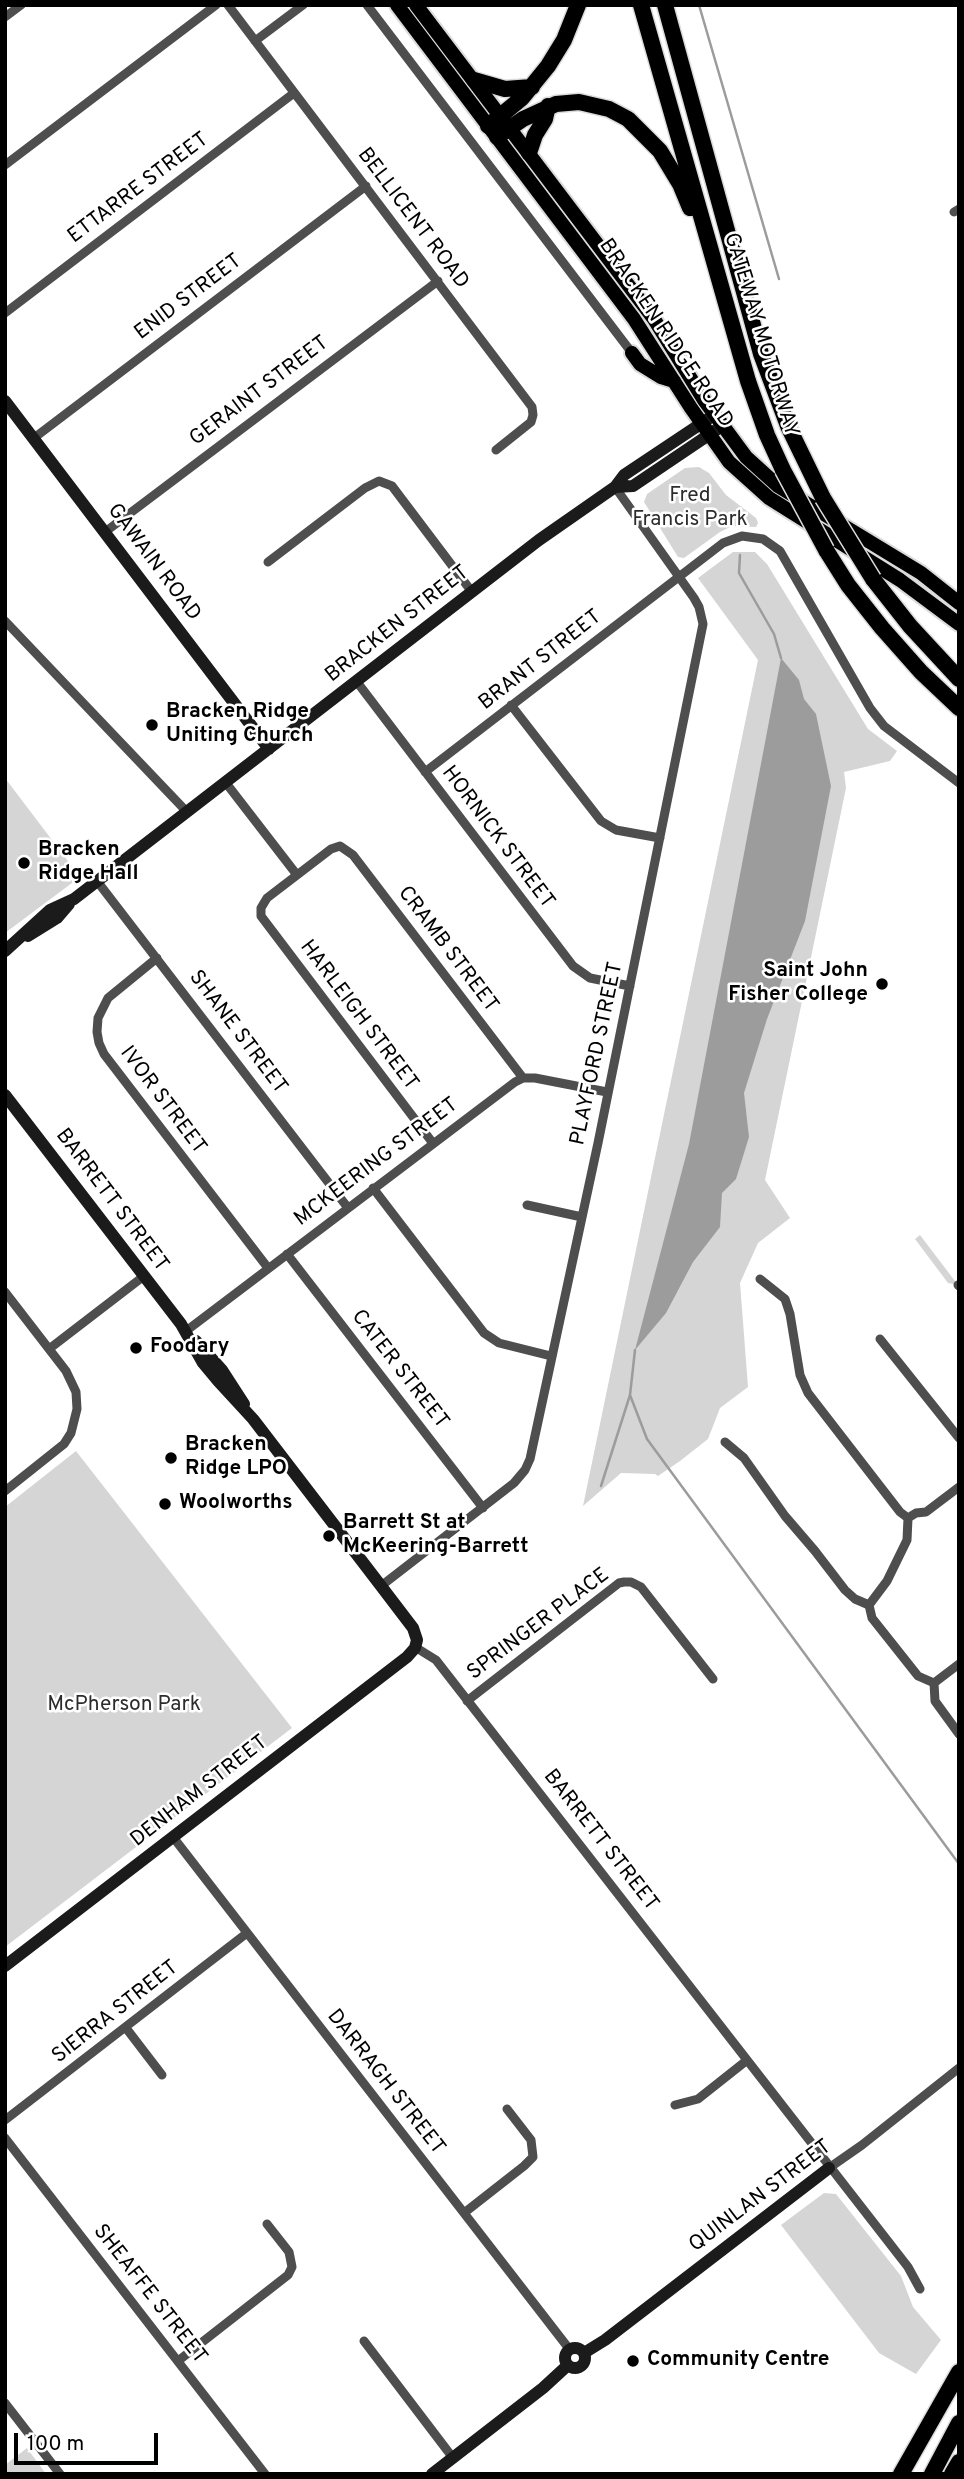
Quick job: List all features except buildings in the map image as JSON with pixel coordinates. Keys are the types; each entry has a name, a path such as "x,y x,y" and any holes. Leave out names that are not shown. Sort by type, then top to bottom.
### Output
{"highway":[{"path":"499,127 548,66 564,40 578,5"},
{"name":"GATEWAY MOTORWAY","path":"641,5 748,381 767,435 826,550 848,585 921,673 959,708"},
{"name":"GATEWAY MOTORWAY","path":"665,5 761,354 788,426 823,498 873,579 910,626 959,679"},
{"path":"474,80 505,89 532,87"},
{"path":"499,127 548,106 579,102 610,109 628,119 660,151 680,184 690,208 702,220"},
{"path":"529,153 535,135 545,120 548,106"},
{"path":"901,2474 959,2372"},
{"path":"932,2474 959,2423"},
{"path":"954,2474 959,2465"}],"main road":[{"name":"BRACKEN RIDGE ROAD","path":"397,5 499,127 634,319 705,430 740,474 769,498 900,580 959,624"},
{"name":"BRACKEN RIDGE ROAD","path":"416,5 474,80 499,127 529,153 654,319 718,421 746,457 778,486 921,573 959,603"},
{"path":"632,353 640,364 661,377 674,381"}],"street":[{"path":"5,17 21,5"},
{"path":"5,165 216,5"},
{"name":"BELLICENT ROAD","path":"228,5 532,407 531,422 496,450"},
{"path":"255,41 303,5"},
{"name":"BRACKEN RIDGE ROAD","path":"367,5 632,353"},
{"name":"ETTARRE STREET","path":"5,313 294,93"},
{"name":"ENID STREET","path":"34,438 366,186"},
{"name":"GERAINT STREET","path":"105,532 438,281"},
{"name":"GAWAIN ROAD","path":"5,401 270,749"},
{"name":"BRACKEN STREET","path":"10,947 50,910 74,898 97,881 576,512 615,487 633,486 718,421"},
{"path":"268,562 365,488 379,481 392,485 472,592"},
{"name":"PLAYFORD STREET","path":"381,1586 514,1483 526,1470 582,1217 703,624 699,607 615,487"},
{"name":"BRANT STREET","path":"425,772 723,543 742,536 763,538 780,551 870,708 884,726 959,783"},
{"path":"5,621 187,812"},
{"name":"HORNICK STREET","path":"357,682 573,966 590,978 629,986"},
{"path":"511,705 601,821 616,830 660,838"},
{"path":"226,783 297,875"},
{"name":"CRAMB STREET","path":"297,875 341,842 523,1078"},
{"name":"HARLEIGH STREET","path":"297,875 256,906 261,916 432,1142"},
{"name":"SHANE STREET","path":"97,881 348,1208"},
{"name":"IVOR STREET","path":"157,958 108,998 98,1018 99,1043 104,1054 268,1268"},
{"path":"523,1078 607,1092"},
{"name":"MCKEERING STREET","path":"186,1331 432,1142 523,1078"},
{"name":"BARRETT STREET","path":"5,1095 186,1331 203,1363 226,1392 253,1419 413,1628 417,1640 415,1647 436,1660 908,2267 920,2289"},
{"path":"373,1188 484,1333 499,1343 551,1356"},
{"path":"527,1205 582,1217"},
{"name":"CATER STREET","path":"287,1254 482,1508"},
{"path":"49,1349 144,1276"},
{"path":"760,1279 785,1299 800,1375 808,1393 900,1512 908,1518"},
{"path":"5,1292 66,1371 76,1392 76,1421 64,1444 5,1491"},
{"path":"880,1339 959,1438"},
{"path":"725,1442 744,1458 785,1516 845,1590 855,1599 869,1605"},
{"path":"908,1518 916,1513 926,1512 959,1488"},
{"path":"908,1518 907,1541 887,1581 869,1605 872,1618 918,1676 934,1683"},
{"name":"SPRINGER PLACE","path":"467,1701 619,1583 631,1581 641,1587 713,1679"},
{"name":"DENHAM STREET","path":"5,1966 407,1657 415,1647"},
{"path":"934,1683 959,1664"},
{"path":"934,1683 935,1701 959,1734"},
{"name":"DARRAGH STREET","path":"173,1837 570,2350"},
{"name":"SIERRA STREET","path":"5,2120 247,1933"},
{"path":"126,2028 162,2075"},
{"path":"675,2105 698,2099 746,2060"},
{"name":"QUINLAN STREET","path":"584,2353 605,2340 829,2168 862,2146 959,2068"},
{"path":"464,2213 533,2157 531,2140 507,2109"},
{"name":"SHEAFFE STREET","path":"5,2138 265,2474"},
{"path":"178,2361 288,2275 292,2259 267,2224"},
{"path":"364,2341 453,2458"},
{"path":"576,2348 584,2353 585,2359 580,2366 575,2368 568,2365 566,2357 570,2350 576,2348"},
{"path":"432,2474 543,2388 568,2365"},
{"path":"5,2403 60,2474"}],"green space":[{"name":"Fred Francis Park","path":"699,467 709,473 726,495 756,518 758,523 756,527 732,526 684,558 678,557 644,502 647,494 685,468"},
{"path":"733,552 755,552 767,564 868,729 897,751 890,761 844,772 846,788 765,1180 790,1218 758,1243 740,1283 748,1387 720,1408 708,1439 680,1461 658,1476 621,1473 583,1506 758,660 698,578"},
{"path":"5,778 80,877 5,933"},
{"path":"920,1235 958,1285 948,1283 915,1239"},
{"name":"McPherson Park","path":"76,1451 292,1728 5,1947 5,1507"},
{"path":"824,2193 836,2194 901,2276 913,2307 941,2340 916,2374 879,2353 781,2225"},
{"path":"27,2448 46,2474 5,2474 5,2465"}],"shaded area":[{"path":"781,658 799,680 804,699 816,714 831,786 805,921 767,1019 744,1093 749,1137 736,1179 722,1193 720,1227 693,1262 666,1313 635,1350 689,1144"}],"waterway":[{"path":"699,5 779,279"},
{"path":"740,555 739,573 774,634 781,658"},
{"path":"601,1486 630,1395 635,1350"},
{"path":"630,1395 647,1439 959,1864"}],"place":[{"name":"Bracken Ridge Uniting Church","path":"152,725"},
{"name":"Bracken Ridge Hall","path":"24,863"},
{"name":"Saint John Fisher College","path":"882,984"},
{"name":"Foodary","path":"136,1348"},
{"name":"Bracken Ridge LPO","path":"171,1458"},
{"name":"Woolworths","path":"165,1504"},
{"name":"Barrett St at McKeering-Barrett","path":"329,1536"},
{"name":"Community Centre","path":"633,2361"}]}
